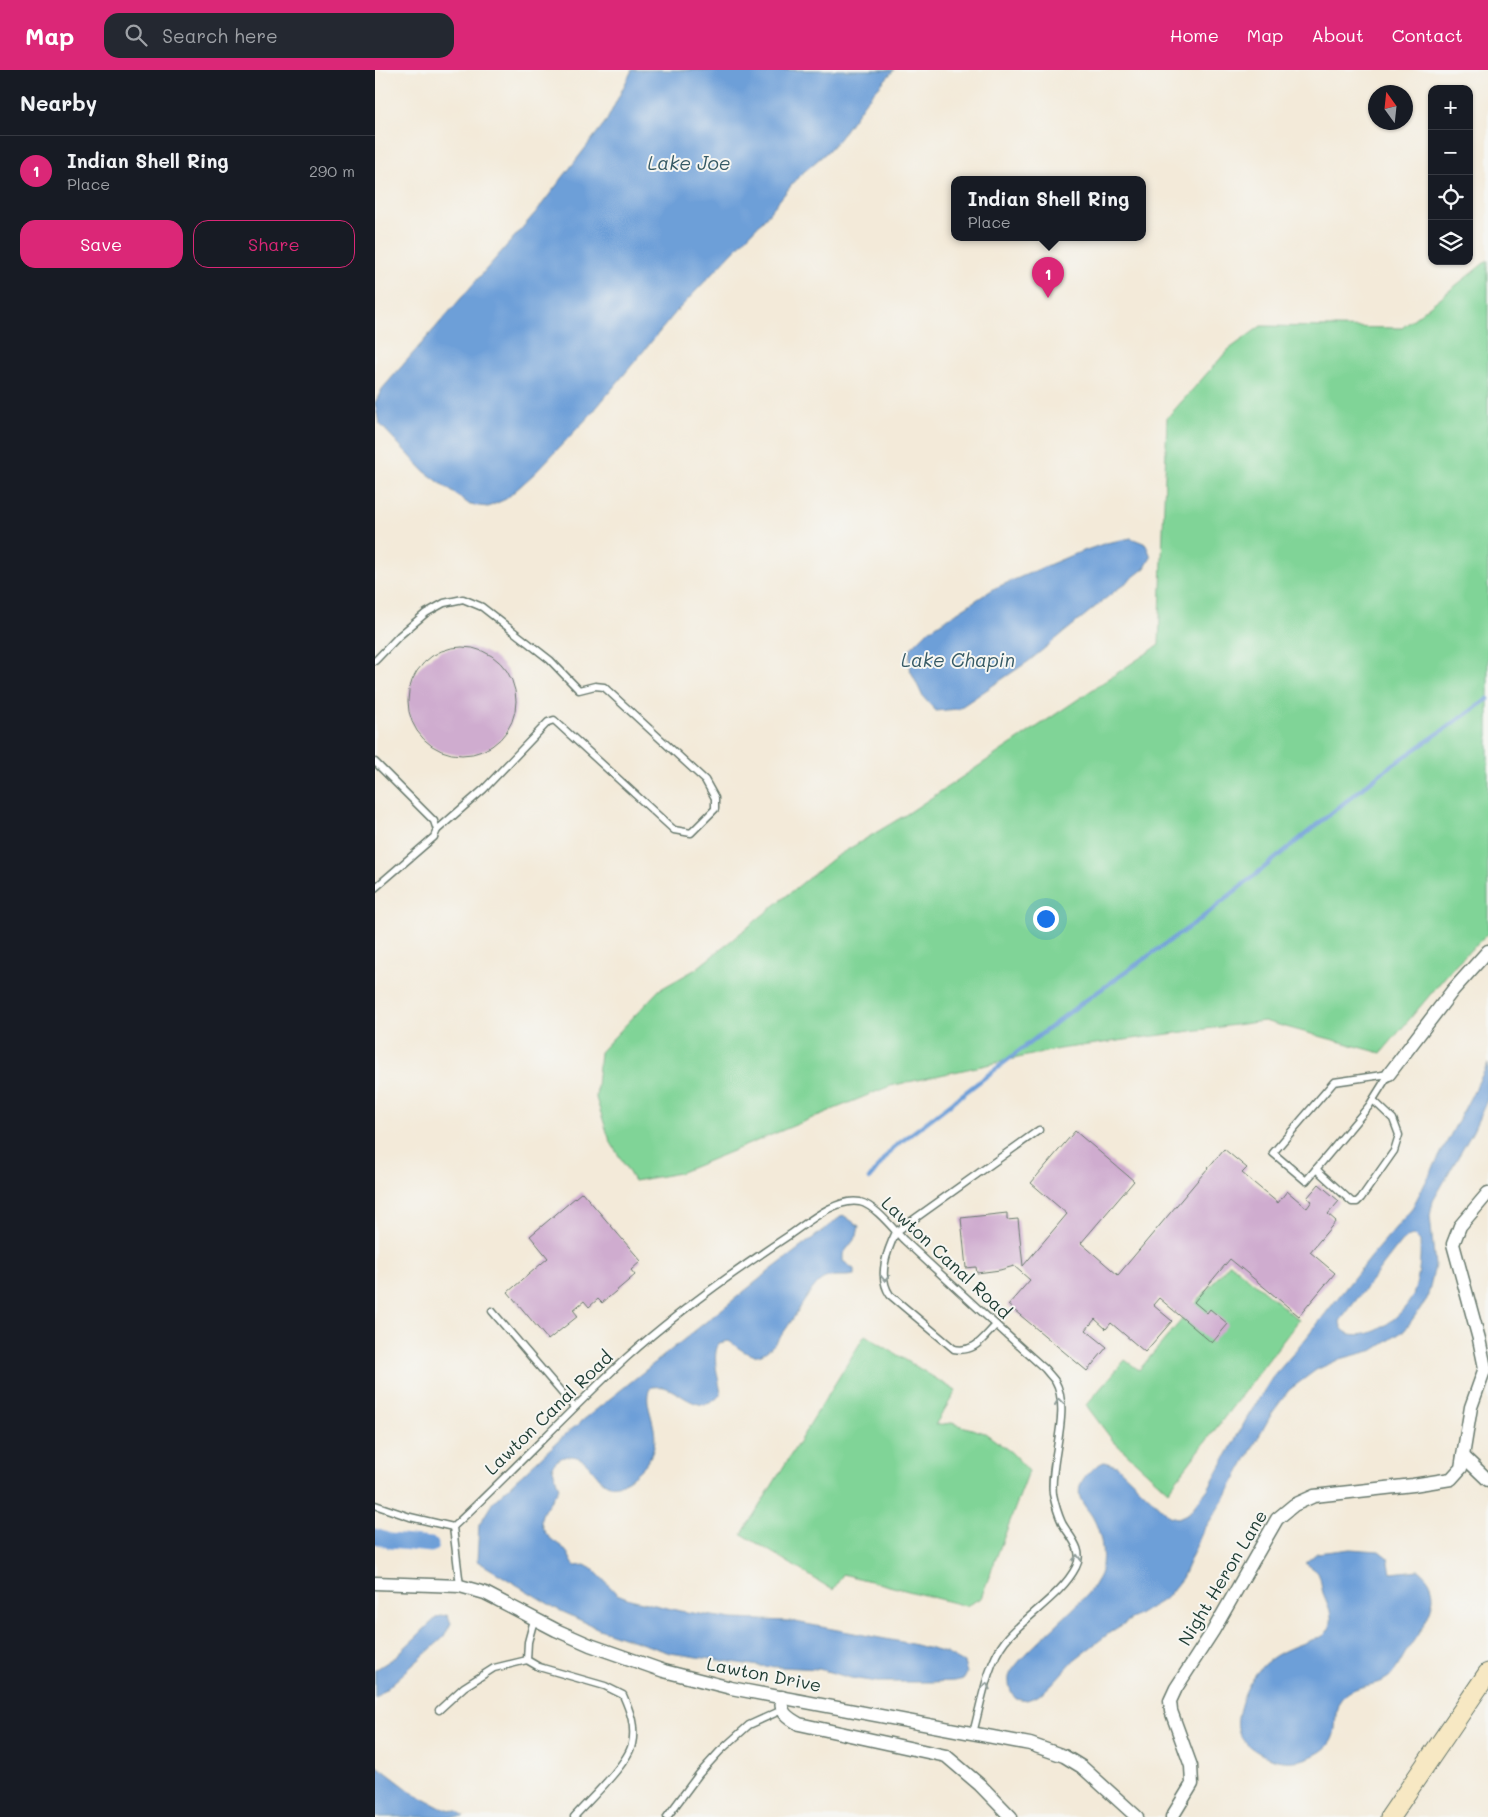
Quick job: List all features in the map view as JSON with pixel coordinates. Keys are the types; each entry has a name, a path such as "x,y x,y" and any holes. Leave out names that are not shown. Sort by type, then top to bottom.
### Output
{"street":[{"path":"1389,1074 1453,990 1488,951"},
{"name":"Night Heron Lane","path":"1172,1817 1192,1784 1191,1766 1171,1712 1170,1701 1277,1519 1294,1505 1314,1496 1413,1485 1451,1478 1461,1468 1471,1407 1485,1368 1453,1244 1460,1226 1488,1193"},
{"path":"1463,1456 1488,1480"},
{"name":"Lawton Drive","path":"375,1583 460,1586 485,1593 535,1620 590,1644 664,1671 731,1688 782,1704 973,1733 1030,1744 1064,1756 1082,1767 1137,1817"},
{"path":"1390,1817 1488,1674"},
{"path":"782,1704 786,1716 799,1724 946,1756 980,1785 1011,1817"}],"lane":[{"path":"375,661 399,636 426,613 444,603 463,599 482,607 542,654 579,690 604,686 705,780 715,798 715,809 691,833 674,830 554,720 548,722 484,789 437,830 434,837 375,888"},
{"path":"375,762 434,822 437,830"},
{"path":"1389,1074 1373,1100 1306,1181 1273,1153 1334,1082 1389,1074"},
{"path":"1317,1169 1352,1202 1357,1202 1361,1198 1394,1150 1399,1135 1393,1119 1373,1100"},
{"path":"996,1325 973,1348 964,1350 954,1349 890,1295 885,1287 883,1276 889,1248 896,1232 1039,1130"},
{"name":"Lawton Canal Road","path":"453,1527 627,1358 685,1310 768,1249 827,1210 844,1202 860,1202 871,1207 1045,1369 1056,1383 1060,1398 1061,1424 1055,1461 1053,1492 1055,1506 1062,1523 1074,1539 1079,1554 1077,1566 1068,1579 1006,1640 995,1655 988,1672 973,1733"},
{"path":"492,1311 575,1407"},
{"path":"375,1505 410,1517 453,1527 460,1586"},
{"path":"527,1660 528,1642 535,1620"},
{"path":"439,1710 464,1687 494,1668 527,1660 539,1667 605,1686 623,1695 632,1714 634,1730 632,1746 620,1766 574,1817"},
{"path":"667,1817 719,1751 749,1725 782,1704"}],"green space":[{"path":"1488,260 1488,933 1456,964 1381,1053 1264,1021 1059,1049 890,1086 679,1173 634,1181 610,1141 596,1098 600,1052 659,990 696,969 832,859 907,814 1159,645 1167,418 1228,350 1261,326 1402,328"},
{"path":"1230,1263 1299,1320 1168,1491 1113,1441 1086,1405 1125,1360 1139,1370"},
{"path":"865,1335 956,1391 935,1425 952,1423 985,1433 1011,1452 1029,1471 981,1598 966,1606 843,1574 833,1590 742,1534"}],"water":[{"name":"Lake Joe","path":"632,70 894,70 865,102 839,139 799,176 765,218 676,312 592,413 535,473 506,499 488,507 470,505 424,471 379,423 375,403 382,389 536,212 607,120"},
{"name":"Lake Chapin","path":"1131,538 1146,544 1151,557 1145,568 1029,661 958,709 936,711 923,697 909,667 910,649 928,631 995,588 1072,555 1106,543"},
{"path":"1488,1064 1488,1098 1473,1131 1433,1201 1430,1216 1435,1266 1427,1299 1405,1330 1374,1350 1340,1359 1316,1370 1289,1390 1272,1413 1224,1499 1202,1533 1182,1578 1166,1598 1112,1631 1074,1660 1038,1696 1027,1700 1015,1698 1009,1683 1009,1677 1013,1669 1086,1595 1100,1573 1103,1557 1100,1536 1091,1514 1082,1502 1079,1494 1082,1483 1089,1472 1104,1462 1117,1466 1169,1516 1178,1518 1189,1513 1208,1489 1247,1418 1272,1378 1411,1210","holes":["1414,1235 1420,1241 1420,1262 1417,1282 1413,1295 1399,1314 1381,1328 1370,1333 1356,1335 1345,1331 1341,1327 1340,1321 1401,1242 1407,1237"]},
{"path":"843,1215 859,1226 857,1236 843,1254 843,1261 854,1269 854,1275 832,1276 820,1281 780,1338 762,1354 750,1354 729,1341 719,1343 716,1355 716,1368 721,1394 714,1401 700,1404 664,1387 651,1387 648,1403 655,1435 654,1446 650,1458 627,1481 618,1485 610,1485 600,1479 578,1457 568,1456 558,1460 552,1466 559,1488 543,1512 541,1524 550,1538 567,1552 575,1566 585,1565 594,1570 617,1594 630,1599 680,1611 732,1619 790,1621 912,1644 946,1653 964,1663 967,1673 964,1679 931,1682 877,1682 851,1678 819,1669 759,1666 670,1653 599,1629 557,1609 477,1561 479,1525 493,1502 567,1433 772,1269"},
{"path":"1350,1549 1379,1551 1388,1558 1391,1573 1419,1570 1428,1579 1432,1590 1433,1600 1430,1611 1392,1675 1384,1680 1354,1689 1339,1702 1335,1731 1328,1746 1312,1756 1296,1761 1271,1758 1250,1747 1240,1735 1238,1719 1243,1698 1249,1684 1257,1673 1274,1656 1323,1636 1328,1631 1331,1615 1319,1575 1305,1563 1317,1553"},
{"path":"447,1615 451,1623 444,1637 375,1699 375,1670 394,1658 437,1617"},
{"path":"375,1764 413,1793 441,1808 458,1811 464,1817 375,1817"}],"building":[{"path":"462,647 483,651 500,663 512,680 516,701 512,722 500,739 483,751 462,755 441,751 424,739 412,722 408,701 412,680 424,663 441,651"},
{"path":"1075,1131 1134,1181 1081,1243 1118,1275 1224,1149 1247,1168 1242,1173 1278,1203 1287,1191 1307,1208 1312,1201 1307,1198 1319,1184 1339,1201 1328,1214 1336,1221 1310,1252 1335,1273 1299,1316 1230,1259 1194,1302 1207,1313 1210,1309 1228,1324 1212,1343 1159,1298 1153,1305 1172,1321 1145,1352 1111,1323 1106,1329 1095,1319 1086,1330 1107,1347 1087,1371 1008,1305 1030,1280 1014,1266 977,1273 976,1267 966,1268 961,1218 1007,1213 1007,1220 1018,1219 1023,1266 1067,1214 1031,1183"},
{"path":"582,1192 641,1261 631,1270 635,1275 602,1303 598,1299 589,1307 584,1301 573,1310 578,1316 548,1340 508,1292 548,1258 530,1236"}],"waterway":[{"path":"869,1179 893,1148 1079,1005 1198,921 1381,773 1488,699"},
{"path":"375,1536 390,1541 431,1545"}],"place":[{"name":"Indian Shell Ring","path":"1048,298"}]}
